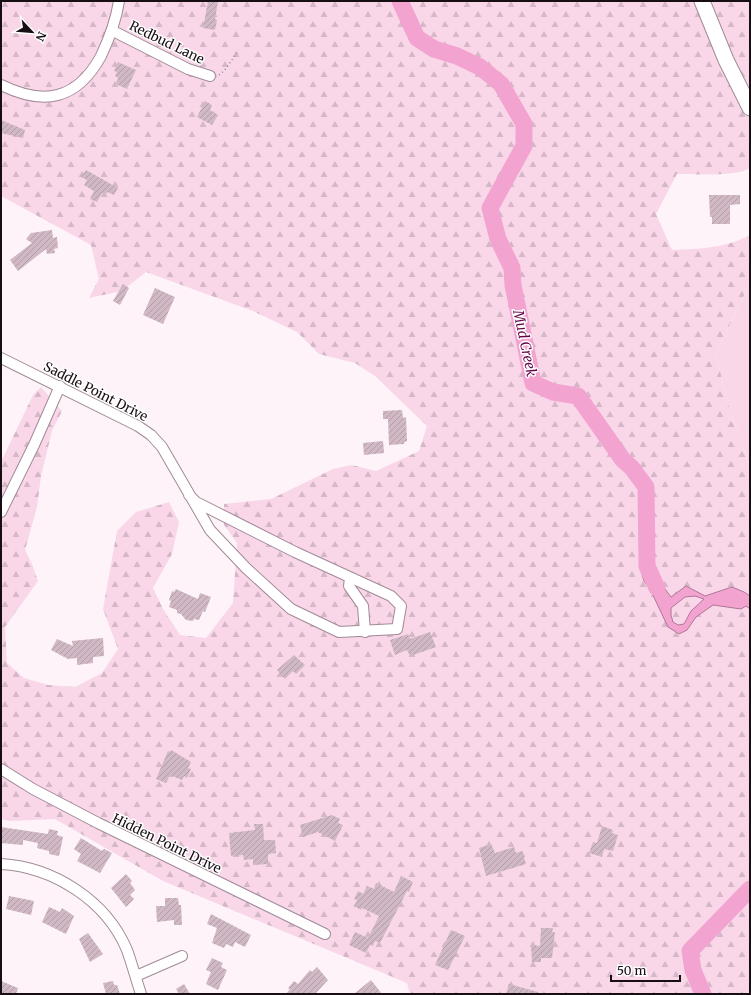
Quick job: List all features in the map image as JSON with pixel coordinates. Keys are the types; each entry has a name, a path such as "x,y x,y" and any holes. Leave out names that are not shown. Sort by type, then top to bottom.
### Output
{"street":[{"path":"1,85 21,94 38,97 55,96 71,90 81,83 95,67 113,30 119,1"},
{"path":"702,1 726,60 750,108"},
{"name":"Redbud Lane","path":"113,30 188,69 210,76"},
{"name":"Saddle Point Drive","path":"1,358 60,386 148,433 162,446 210,530 246,568 291,609 339,632 365,632 396,629 401,606 390,596 350,578"},
{"path":"1,512 34,445 60,386"},
{"path":"189,495 196,502 350,578 349,586 363,606 365,632"},
{"name":"Hidden Point Drive","path":"1,769 33,789 105,827 325,934"},
{"path":"1,864 24,867 44,873 64,882 88,899 103,914 118,935 126,950 136,976 140,994"},
{"path":"136,976 182,956"}],"path":[{"path":"210,76 218,75 224,71 238,50"}],"green space":[{"path":"1,1 697,1 733,91 750,118 750,168 736,173 726,174 677,174 656,214 672,250 722,245 750,235 750,283 716,353 727,401 750,468 750,994 410,994 407,983 163,881 55,819 10,821 1,819 1,462 33,395 41,387 62,411 52,431 41,476 37,507 25,550 38,581 5,627 7,663 24,678 48,685 75,687 102,673 118,649 103,609 117,531 136,512 169,502 179,522 172,554 153,588 163,609 180,635 206,638 233,603 237,543 224,525 224,504 271,499 333,469 352,465 376,471 419,451 427,426 375,376 355,363 319,354 297,332 253,311 146,272 122,291 89,298 99,279 91,245 1,196"},
{"path":"707,1 750,1 750,89 727,45"},
{"path":"750,283 750,468 727,401 716,353"}],"shaded area":[{"path":"654,566 662,585 671,597 686,586 705,596 732,587 750,596 750,609 746,606 741,609 713,605 696,617 687,630 679,634 668,627 651,591 644,581 640,567","holes":["695,596 704,599 691,611 684,624 678,625 673,622 671,608 685,597"]}],"building":[{"path":"208,1 218,1 215,30 203,28"},
{"path":"118,62 136,70 127,89 116,84 118,78 115,76 117,72 114,71"},
{"path":"205,101 212,105 210,110 218,115 212,125 197,117"},
{"path":"1,120 25,130 23,138 1,133"},
{"path":"86,170 118,188 114,195 107,192 106,194 102,193 97,202 90,199 94,191 84,185 87,180 81,177"},
{"path":"709,195 740,195 740,204 730,205 730,224 712,224 712,217 710,217"},
{"path":"52,230 53,238 57,237 58,248 54,249 55,253 47,254 46,249 18,271 10,260 32,243 26,239 31,233"},
{"path":"123,284 129,288 120,305 113,301"},
{"path":"155,288 175,297 163,324 143,315"},
{"path":"402,410 403,418 406,417 407,441 404,442 404,444 389,445 388,419 383,419 383,411"},
{"path":"383,441 384,453 364,455 363,443"},
{"path":"176,589 198,599 200,593 211,597 205,612 203,611 199,620 186,620 181,614 177,613 177,610 169,607 171,601 169,600 172,591 174,592"},
{"path":"430,632 436,647 410,656 407,650 395,655 390,640 408,634 410,639"},
{"path":"103,638 104,656 93,657 93,663 77,665 77,658 68,659 51,650 57,639 73,646 72,641"},
{"path":"294,655 305,665 296,674 293,671 285,679 277,670"},
{"path":"171,750 191,762 188,768 191,769 187,778 184,776 182,780 170,775 166,783 156,779 168,751 170,752"},
{"path":"332,815 340,819 338,823 343,825 335,841 318,832 303,837 300,825"},
{"path":"254,824 263,824 264,840 275,840 276,853 268,854 268,864 253,865 253,859 244,860 243,855 231,856 229,833 255,830"},
{"path":"602,826 613,830 612,833 618,835 613,851 604,849 602,857 589,853 593,842 597,843"},
{"path":"1,827 48,834 49,829 58,831 57,835 63,837 59,856 49,854 49,851 37,848 38,843 23,840 23,845 1,843"},
{"path":"81,838 102,851 104,849 112,853 100,873 77,861 81,854 74,849"},
{"path":"491,844 495,853 514,847 516,853 522,851 526,864 486,876 479,848"},
{"path":"126,874 132,881 130,883 135,890 130,895 134,899 126,907 111,888"},
{"path":"401,876 413,882 409,892 407,891 380,943 375,941 373,946 370,945 366,953 349,945 355,932 368,938 379,916 354,906 357,900 354,899 358,891 363,894 367,886 374,889 376,883 394,892"},
{"path":"9,896 34,901 31,915 6,909"},
{"path":"165,898 178,898 179,905 181,905 182,925 174,925 174,920 157,922 156,906 165,906"},
{"path":"49,907 60,912 62,908 74,916 66,934 42,922"},
{"path":"211,914 251,935 245,947 235,942 233,947 226,944 224,948 212,943 217,928 207,924"},
{"path":"541,928 553,928 552,932 555,932 552,958 541,958 541,962 532,962 531,945 540,946"},
{"path":"451,930 465,936 448,970 435,965"},
{"path":"88,933 103,954 90,962 79,939"},
{"path":"212,958 223,963 221,967 227,970 218,990 206,984 211,972 206,970"},
{"path":"317,967 328,980 315,994 286,994 290,989 288,988 294,981 298,984 310,970 312,972"},
{"path":"371,980 382,994 354,994"},
{"path":"1,981 18,988 16,994 1,994"},
{"path":"113,981 114,985 117,985 120,994 106,994 103,983"},
{"path":"184,984 190,994 179,994 176,989"},
{"path":"509,984 538,992 538,994 506,994"}],"waterway":[{"name":"Mud Creek","path":"400,1 417,38 434,49 457,56 480,67 501,84 524,124 524,146 490,208 498,239 512,268 513,285 533,383 553,392 578,396 623,460 632,468 646,487 647,566 657,588"},
{"name":"Mud Creek","path":"703,994 693,970 690,951 750,889"}]}
